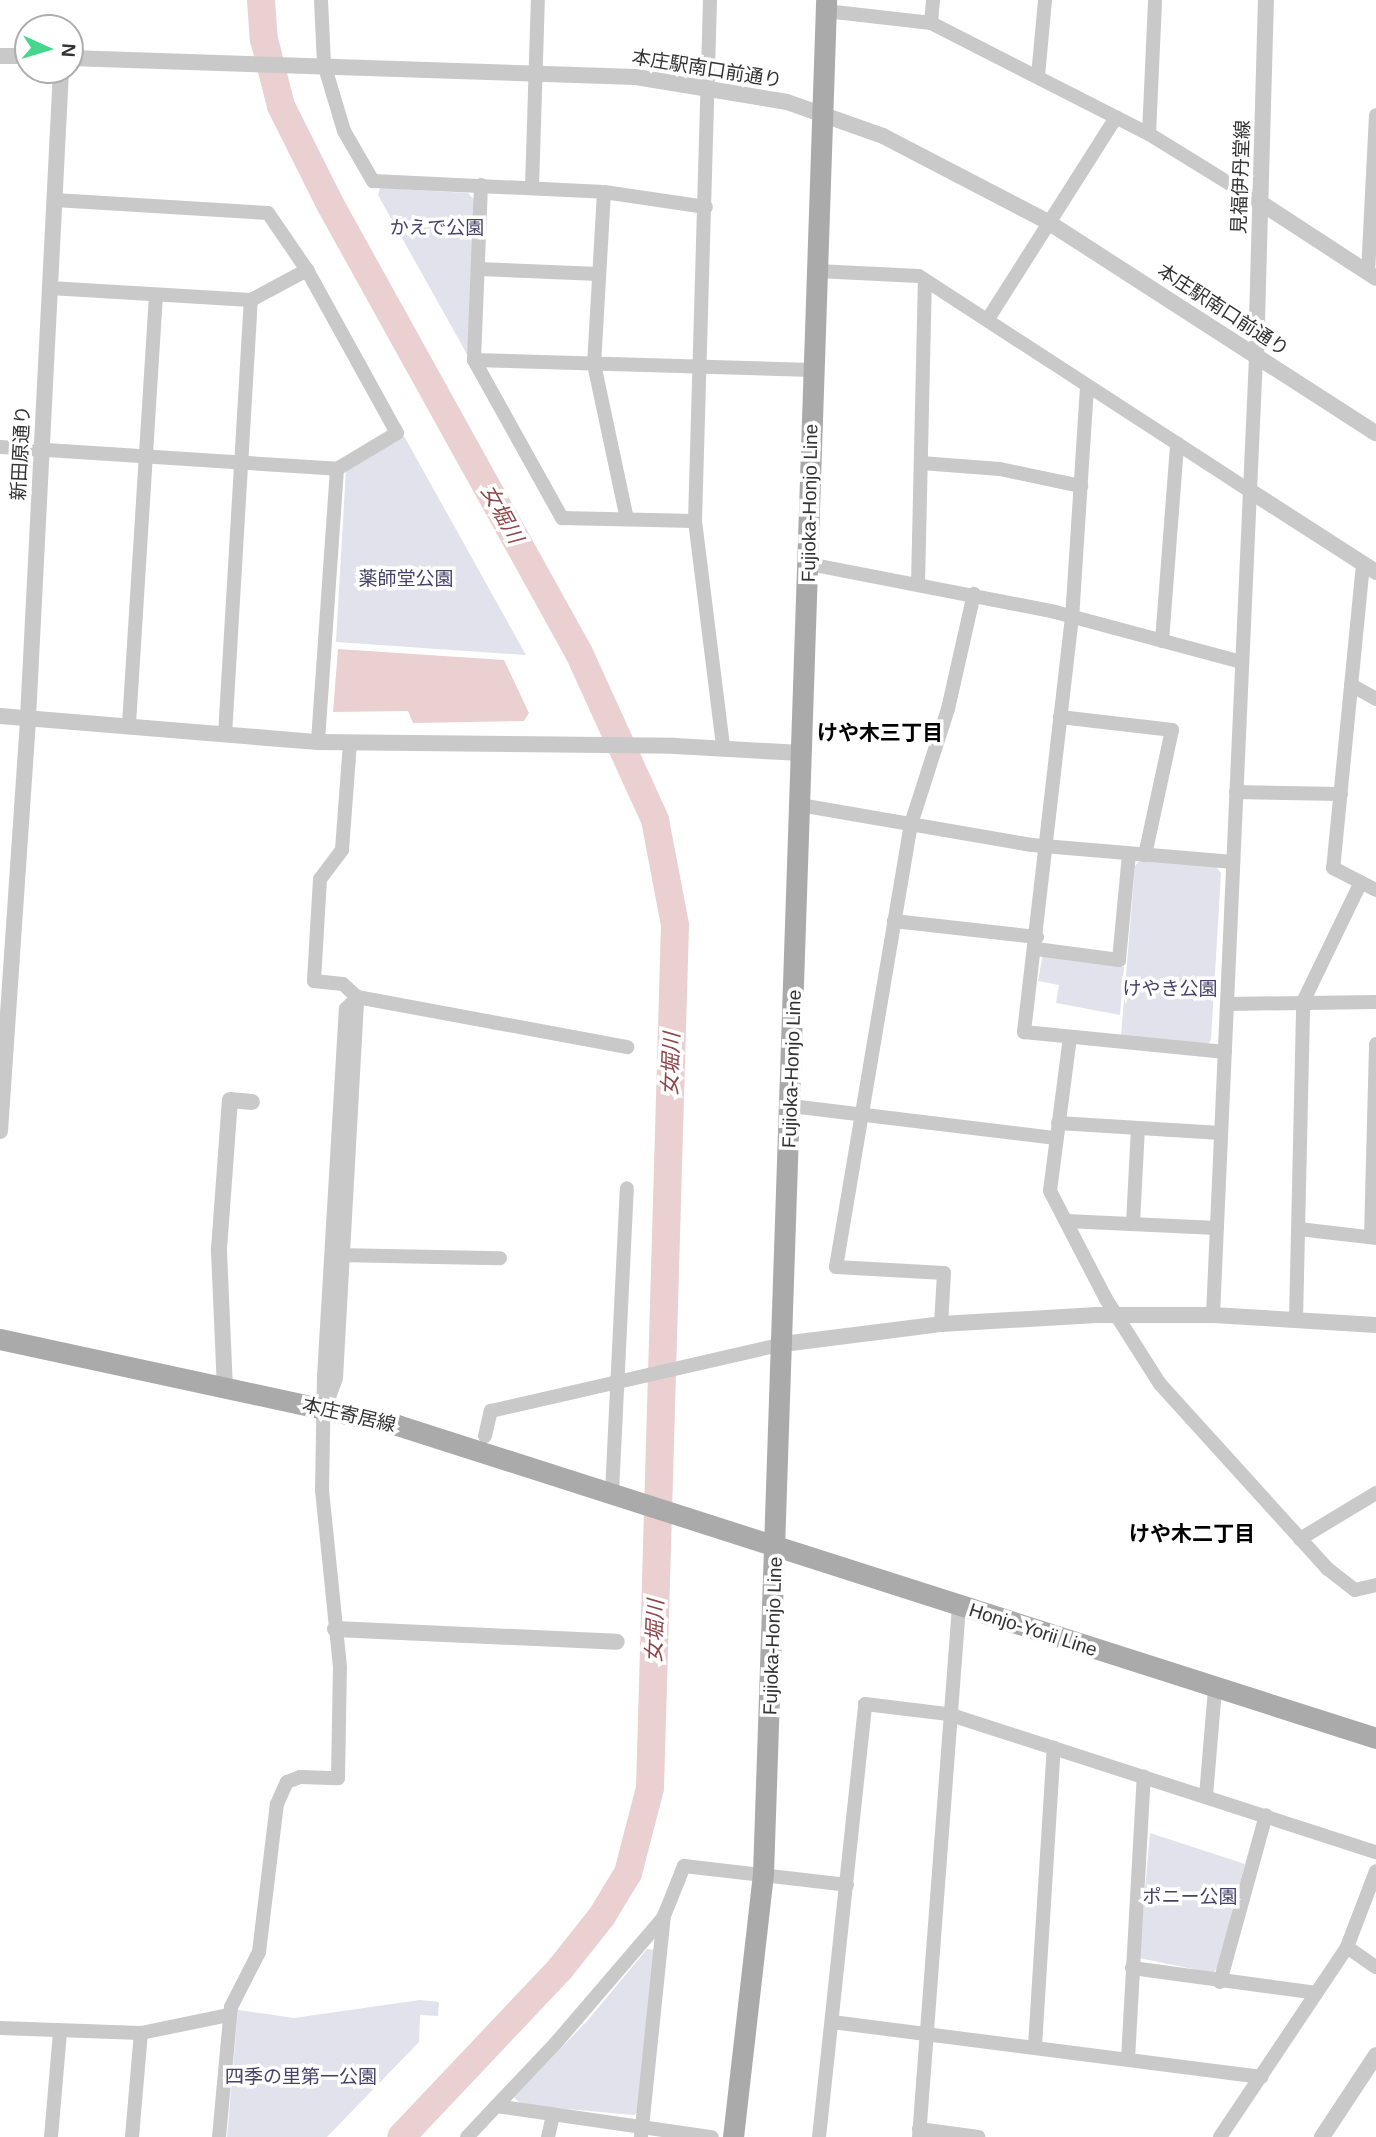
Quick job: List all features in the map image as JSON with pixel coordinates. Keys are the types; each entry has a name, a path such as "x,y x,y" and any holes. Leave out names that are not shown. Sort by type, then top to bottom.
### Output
{"main road":[{"name":"Fujioka-Honjo Line","path":"733,2137 763,1874 777,1546 826,5"},
{"name":"本庄寄居線","path":"0,1339 397,1425 691,1518"},
{"name":"Honjo-Yorii Line","path":"691,1518 1376,1738"}],"street":[{"path":"321,0 317,64 344,131 373,181 604,192 706,207"},
{"path":"531,187 538,0"},
{"path":"710,0 695,521 723,747"},
{"path":"931,23 933,0"},
{"path":"1038,76 1045,0"},
{"path":"1149,134 1155,0"},
{"name":"見福伊丹堂線","path":"1256,356 1266,0"},
{"path":"826,5 931,23 1149,134 1372,275"},
{"name":"本庄駅南口前通り","path":"84,58 535,71 707,87 822,113 883,136 1048,222 1376,433"},
{"name":"新田原通り","path":"0,1131 28,718 60,84"},
{"path":"1372,275 1376,115"},
{"path":"988,319 1116,117"},
{"path":"481,185 474,360 562,518 695,521"},
{"path":"604,192 594,364 627,519"},
{"path":"0,447 337,469 397,433 307,270 268,213 55,200"},
{"path":"479,269 598,274"},
{"path":"50,288 251,300 307,270"},
{"path":"817,271 919,276 1369,568 1351,685 1333,868 1376,890"},
{"path":"918,584 925,282"},
{"path":"130,724 156,295"},
{"path":"225,735 251,300"},
{"path":"1213,1315 1256,356"},
{"path":"474,360 813,370"},
{"path":"1087,387 1072,617 1024,1032 1225,1052"},
{"path":"1162,641 1177,444"},
{"path":"921,463 1000,469 1080,486"},
{"path":"318,742 337,469"},
{"path":"809,564 975,594 1242,662"},
{"path":"941,1324 944,1273 836,1267 911,824 948,709 975,594"},
{"path":"1351,685 1376,699"},
{"path":"0,716 130,724 318,742 723,747 801,753"},
{"path":"1060,717 1172,730 1145,855"},
{"path":"350,743 342,850 320,879 314,981 343,984 357,997 627,1047"},
{"path":"1236,792 1340,794"},
{"path":"800,805 1045,847 1233,862"},
{"path":"894,921 1036,943 1119,960 1129,854"},
{"path":"1296,1320 1303,1002 1361,882"},
{"path":"219,2137 230,2011 260,1952 274,1821 287,1782 300,1777 338,1778 340,1667 323,1504 326,1408 336,1378 337,1255 357,997"},
{"path":"1227,1004 1376,1002"},
{"path":"1070,1037 1050,1191 1115,1315 1160,1384 1300,1539 1355,1590 1376,1585"},
{"path":"1299,1229 1373,1238 1376,1044"},
{"path":"225,1389 219,1249 230,1100 252,1102"},
{"path":"791,1106 1057,1131 1138,1129 1221,1133"},
{"path":"1133,1223 1138,1129"},
{"path":"614,1493 623,1384 627,1188"},
{"path":"1066,1221 1217,1228"},
{"path":"337,1255 500,1258"},
{"path":"485,1436 491,1411 623,1384 782,1344 941,1324 1115,1315 1213,1315 1376,1325"},
{"path":"1300,1539 1376,1493"},
{"path":"959,1606 948,1714 919,2133 978,2137"},
{"path":"335,1629 617,1642"},
{"path":"1206,1796 1215,1688"},
{"path":"818,2137 848,1885 865,1704 948,1714 1376,1852"},
{"path":"1035,2046 1054,1748"},
{"path":"1128,2059 1144,1776"},
{"path":"1220,1982 1266,1815"},
{"path":"642,2132 664,1916 684,1866 848,1885"},
{"path":"1220,2137 1347,1947 1376,1871"},
{"path":"467,2137 664,1916"},
{"path":"1347,1947 1376,1967"},
{"path":"1132,1968 1316,1993"},
{"path":"0,2028 141,2033 230,2011"},
{"path":"832,2022 1261,2077"},
{"path":"51,2137 60,2031"},
{"path":"132,2137 141,2033"},
{"path":"1322,2137 1376,2055"},
{"path":"496,2106 642,2132 712,2137"},
{"path":"548,2137 553,2115"}],"green space":[{"name":"かえで公園","path":"380,188 468,193 475,201 468,356 378,195"},
{"name":"薬師堂公園","path":"404,436 526,655 336,642 346,469"},
{"name":"けやき公園","path":"1140,860 1216,867 1221,873 1211,1040 1207,1045 1121,1036 1135,866"},
{"path":"1043,953 1124,967 1120,1015 1056,1003 1059,985 1038,981"},
{"name":"ポニー公園","path":"1150,1833 1245,1864 1218,1967 1213,1973 1139,1958"},
{"path":"647,1949 655,1950 640,2111 634,2115 522,2105 514,2097 588,2020"},
{"name":"四季の里第一公園","path":"420,2000 439,2002 438,2016 420,2015 419,2042 327,2137 227,2137 238,2010 294,2018"}],"shaded area":[{"path":"338,649 504,660 529,713 524,721 413,723 408,711 333,712"}],"waterway":[{"name":"女堀川","path":"261,0 264,39 281,106 330,204 579,653 655,820 675,925 650,1788 628,1873 602,1916 560,1969 401,2137"}],"district":[{"name":"けや木三丁目","path":"880,733"},
{"name":"けや木二丁目","path":"1192,1534"}]}
